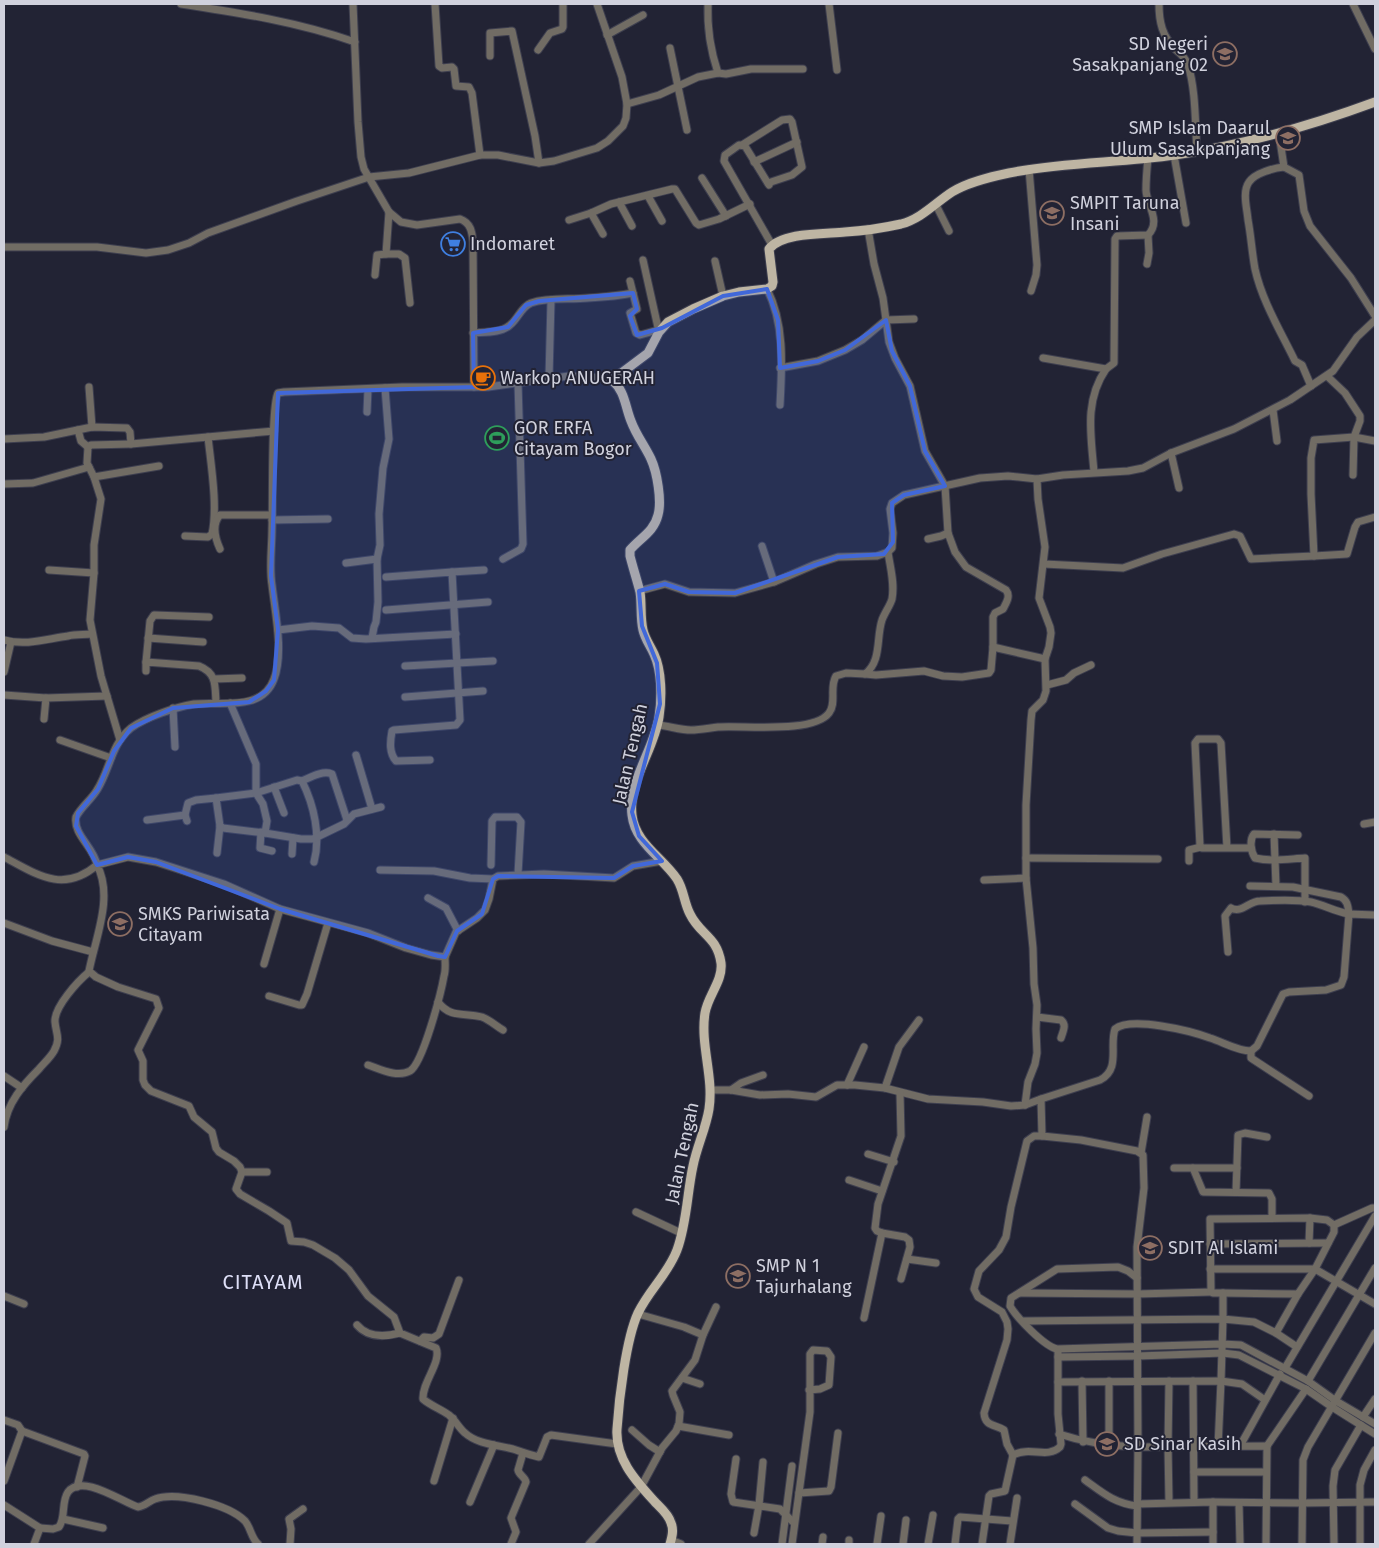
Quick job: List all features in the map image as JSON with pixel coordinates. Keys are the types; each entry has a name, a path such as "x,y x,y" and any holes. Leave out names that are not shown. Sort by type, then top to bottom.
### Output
{"main road":[{"path":"612,380 648,353 659,331 668,322 723,296 739,292 767,290 772,286 768,251 772,244 808,234 868,230 910,221 923,214 951,192 966,185 1029,169 1148,158 1197,151 1279,134 1375,102"},
{"name":"Jalan Tengah","path":"612,380 624,397 631,422 651,459 659,496 659,513 654,527 630,550 640,591 642,626 645,639 654,654 658,673 660,704 657,725 636,785 632,812 636,828 644,844 662,861 680,884 692,918 713,941 720,958 720,973 706,1006 704,1017 710,1090 709,1108 693,1165 678,1246 670,1266 638,1314 628,1348 617,1426 617,1444 624,1462 641,1487 670,1520 673,1531 671,1542"}],"street":[{"path":"181,4 236,12 296,24 355,42"},
{"path":"353,4 360,149 369,177 389,212 401,222 417,225 460,220 464,221 471,228 473,242 474,387"},
{"path":"435,4 439,66 442,68 452,67 454,69 456,86 469,87 472,93 480,156"},
{"path":"538,50 546,36 562,29 564,22 563,4"},
{"path":"4,247 97,247 139,252 168,250 189,243 208,233 369,177 409,173 480,156 498,155 539,163 559,160 597,148 608,142 623,126 628,104 622,77 597,4"},
{"path":"708,4 713,57 718,73"},
{"path":"829,4 837,70"},
{"path":"1159,4 1159,22 1164,35 1188,65 1197,151"},
{"path":"1354,4 1375,49"},
{"path":"607,35 643,15"},
{"path":"490,56 490,33 512,31 539,163"},
{"path":"670,48 687,130"},
{"path":"628,104 659,95 698,77 751,69 803,69"},
{"path":"742,144 768,184 800,170 802,164 792,122 790,119 787,119 754,136 727,153 723,158 772,244"},
{"path":"1279,134 1284,167"},
{"path":"754,162 797,142"},
{"path":"1174,155 1186,223"},
{"path":"1094,472 1091,404 1100,378 1114,362 1115,356 1115,239 1117,236 1148,234 1152,231 1154,224 1152,207 1146,190 1148,158"},
{"path":"1311,386 1302,365 1296,361 1261,287 1256,270 1246,189 1252,178 1276,168 1284,167 1299,175 1304,212 1310,226 1351,278 1375,316"},
{"path":"1029,169 1037,265 1031,290"},
{"path":"702,178 726,216"},
{"path":"568,220 591,213 603,206 675,189 698,225 709,223 750,204"},
{"path":"648,196 662,221"},
{"path":"619,202 632,226"},
{"path":"936,204 949,231"},
{"path":"386,254 389,212"},
{"path":"591,213 603,234"},
{"path":"657,725 691,730 716,727 786,727 805,724 824,717 829,713 833,695 833,681 836,676 846,673 876,675 924,671 942,676 962,677 988,673 991,670 993,617 1003,609 1008,592 966,567 954,552 948,533 944,486 925,451 910,386 892,351 882,291 874,264 868,230"},
{"path":"1147,264 1149,253 1148,234"},
{"path":"375,275 376,258 380,254 399,254 405,258 410,303"},
{"path":"630,281 638,308 630,313 636,333 659,331 643,260"},
{"path":"715,261 723,296"},
{"path":"767,290 778,320 780,406"},
{"path":"473,333 508,327 526,305 539,301 608,297 634,293"},
{"path":"549,378 551,300"},
{"path":"780,368 818,361 845,350 862,340 886,320 914,320"},
{"path":"640,591 665,584 689,592 735,593 774,582 838,557 877,556 888,552 892,548 893,542 890,509 892,503 904,495 970,480 1000,476 1037,479 1143,468 1171,453 1224,434 1273,410 1327,376 1357,337 1375,320"},
{"path":"1043,358 1106,369"},
{"path":"4,1127 4,1118 12,1101 54,1050 58,1037 55,1017 64,999 89,972 103,911 103,881 91,848 77,830 76,821 78,813 98,789 110,758 120,740 132,728 173,708 196,704 249,702 262,696 271,686 276,672 278,630 271,576 274,431 278,393 385,388 474,387 582,376 612,380"},
{"path":"1327,376 1345,393 1360,416 1354,437 1353,476"},
{"path":"503,559 521,549 523,544 518,383"},
{"path":"89,387 92,427"},
{"path":"372,638 378,602 379,514 383,468 389,440 385,388"},
{"path":"367,412 368,389"},
{"path":"1273,410 1277,441"},
{"path":"4,439 44,437 92,427 127,428 130,432 131,444"},
{"path":"78,430 81,442 88,447"},
{"path":"88,447 96,444 131,444 274,431"},
{"path":"185,536 208,536 212,534 214,521 213,489 208,437"},
{"path":"1314,556 1310,494 1312,444 1314,440 1354,437 1375,441"},
{"path":"88,447 86,456 101,499 94,545 94,573 90,613 92,634 120,740"},
{"path":"1171,453 1179,488"},
{"path":"94,477 159,466"},
{"path":"4,484 33,483 89,467"},
{"path":"1025,1105 1028,1082 1037,1058 1033,941 1026,878 1026,805 1031,715 1032,710 1045,696 1045,658 1051,633 1039,598 1044,564 1044,538 1037,479"},
{"path":"220,549 215,531 217,519 220,515 328,519"},
{"path":"1044,564 1123,568 1162,554 1234,534 1240,536 1251,559 1346,554 1356,524 1361,520 1375,517"},
{"path":"928,539 948,533"},
{"path":"762,546 774,582"},
{"path":"865,674 875,662 882,620 892,599 893,583 888,552"},
{"path":"346,563 377,559"},
{"path":"49,570 94,573"},
{"path":"386,577 484,570"},
{"path":"430,760 396,761 392,754 390,742 392,731 396,729 457,724 460,720 452,572"},
{"path":"386,610 488,602"},
{"path":"146,671 150,621 154,615 209,617"},
{"path":"278,630 312,626 339,628 352,638 456,634"},
{"path":"4,672 7,641 31,643 70,635 92,634"},
{"path":"148,638 203,642"},
{"path":"993,647 1045,658"},
{"path":"405,666 493,661"},
{"path":"146,662 199,666 206,669 214,679 216,703"},
{"path":"1046,685 1066,680 1074,673 1091,665"},
{"path":"214,679 242,678"},
{"path":"405,697 483,691"},
{"path":"4,695 46,698 107,696"},
{"path":"44,719 46,698"},
{"path":"230,703 256,764 256,793 266,816 267,825 260,848 272,851"},
{"path":"173,708 175,747"},
{"path":"1201,847 1195,743 1198,740 1218,739 1222,743 1227,848"},
{"path":"60,740 110,758"},
{"path":"356,755 372,809"},
{"path":"147,820 186,818 186,807 192,801 256,793 297,780 302,781 327,772 332,774 347,820"},
{"path":"302,781 308,794 318,837 318,850 314,862"},
{"path":"274,787 284,813"},
{"path":"216,798 220,826 217,853"},
{"path":"220,826 223,828 313,840 340,827 354,814 381,807"},
{"path":"491,865 492,821 495,817 517,816 521,822 518,874"},
{"path":"1364,824 1375,822"},
{"path":"1298,834 1254,834 1251,848 1255,858 1275,860 1305,858 1305,902"},
{"path":"1274,834 1276,886"},
{"path":"292,854 293,838"},
{"path":"1189,861 1189,850 1201,847 1251,848"},
{"path":"4,857 39,876 54,879 85,874 97,865 128,857 141,858 210,879 280,909 368,933 412,950 445,957"},
{"path":"1026,858 1158,858"},
{"path":"380,870 434,871 470,878 493,879 498,876 518,874 614,878 633,866 662,861"},
{"path":"984,880 1026,878"},
{"path":"368,1065 398,1074 412,1070 419,1060 438,1002 444,977 445,957 449,945 458,930 482,914 489,899 493,879"},
{"path":"710,1090 732,1090 760,1095 788,1094 816,1097 823,1095 837,1085 847,1085 885,1088 928,1099 983,1102 1011,1106 1025,1105 1100,1080 1108,1075 1114,1054 1113,1032 1123,1024 1175,1028 1203,1035 1242,1050 1251,1051 1257,1046 1284,994 1288,992 1326,990 1341,984 1344,977 1349,914 1348,904 1345,899 1306,889 1250,886"},
{"path":"428,898 446,908 458,930"},
{"path":"1228,952 1225,916 1230,908 1240,909 1251,902 1305,902 1349,914 1375,915"},
{"path":"264,964 280,909"},
{"path":"4,923 52,942 93,952"},
{"path":"270,996 299,1006 302,1005 328,923"},
{"path":"89,972 118,987 156,1000 159,1008 138,1050 143,1061 143,1080 145,1086 151,1092 189,1106 194,1117 212,1132 216,1148 219,1152 240,1167 242,1172 236,1189 240,1194 287,1224 291,1241 313,1245 335,1258 349,1270 368,1296 394,1317 400,1333"},
{"path":"438,1002 442,1007 454,1014 482,1017 503,1030"},
{"path":"1037,1017 1064,1022 1065,1025 1061,1038"},
{"path":"885,1088 899,1047 919,1020"},
{"path":"847,1085 864,1047"},
{"path":"1251,1051 1251,1058 1308,1096"},
{"path":"732,1090 741,1083 764,1075"},
{"path":"4,1076 22,1088"},
{"path":"900,1093 902,1129 900,1144 882,1191 876,1218 876,1228 877,1231 882,1233 905,1237 909,1240 910,1247 901,1279"},
{"path":"1041,1100 1042,1136"},
{"path":"1137,1544 1137,1238 1144,1178 1144,1161 1141,1153 1147,1116"},
{"path":"1236,1192 1238,1135 1245,1133 1267,1138"},
{"path":"982,1544 990,1495 1003,1493 1006,1489 1013,1455 1007,1444 1004,1430 991,1426 987,1422 984,1413 1008,1334 1008,1322 1002,1312 978,1297 974,1288 978,1271 999,1250 1006,1238 1011,1207 1027,1141 1034,1136 1081,1140 1141,1153"},
{"path":"868,1154 894,1162"},
{"path":"1174,1168 1237,1168"},
{"path":"1193,1168 1202,1192 1269,1193 1272,1199 1272,1218"},
{"path":"242,1172 267,1172"},
{"path":"849,1180 882,1191"},
{"path":"1334,1225 1375,1208"},
{"path":"636,1212 681,1233"},
{"path":"1240,1446 1282,1371 1375,1216"},
{"path":"1309,1244 1310,1218"},
{"path":"1211,1292 1210,1219 1310,1218 1327,1220 1334,1225"},
{"path":"1276,1333 1298,1294 1315,1269 1334,1232 1334,1225"},
{"path":"864,1318 882,1233"},
{"path":"1210,1244 1328,1243"},
{"path":"907,1259 936,1263"},
{"path":"1137,1278 1128,1271 1118,1267 1057,1269 1011,1298 1010,1306 1047,1344 1058,1349 1241,1344 1307,1385 1361,1426 1375,1434"},
{"path":"1266,1544 1267,1446 1307,1385 1375,1268"},
{"path":"1210,1269 1315,1269 1375,1304"},
{"path":"420,1341 424,1337 433,1338 438,1334 459,1280"},
{"path":"1020,1293 1137,1294 1211,1292 1298,1294"},
{"path":"1218,1447 1223,1293"},
{"path":"4,1296 24,1304"},
{"path":"589,1544 641,1487 660,1452 672,1438 678,1426 680,1412 672,1392 673,1389 695,1360 703,1335 716,1307"},
{"path":"638,1314 684,1327 703,1335"},
{"path":"1024,1322 1223,1319 1254,1322 1276,1333 1297,1347"},
{"path":"357,1325 362,1331 381,1336 400,1333 436,1348 438,1353 437,1360 426,1382 423,1399 453,1418 465,1434 494,1446 539,1457 547,1437 551,1435 617,1444"},
{"path":"1302,1544 1303,1460 1308,1447 1375,1333"},
{"path":"1013,1455 1024,1451 1044,1452 1056,1450 1061,1444 1059,1434 1058,1349"},
{"path":"792,1544 810,1412 809,1390 811,1352 813,1350 827,1351 831,1357 830,1385 820,1389 809,1390"},
{"path":"1058,1357 1222,1352 1240,1355 1282,1371"},
{"path":"682,1378 700,1384"},
{"path":"1082,1381 1083,1442"},
{"path":"1109,1381 1109,1446"},
{"path":"1169,1381 1168,1446 1170,1502"},
{"path":"1193,1381 1194,1502"},
{"path":"1058,1382 1221,1381 1242,1384 1266,1400"},
{"path":"1364,1417 1375,1399"},
{"path":"1334,1404 1375,1424"},
{"path":"434,1481 453,1418"},
{"path":"4,1420 18,1425 22,1431 84,1454 77,1487"},
{"path":"678,1426 729,1435"},
{"path":"1334,1544 1334,1478 1337,1464 1361,1426"},
{"path":"632,1430 660,1452"},
{"path":"4,1481 22,1431"},
{"path":"799,1492 829,1490 831,1487 838,1433"},
{"path":"1059,1434 1083,1442 1109,1446 1267,1446"},
{"path":"470,1502 494,1446"},
{"path":"1360,1544 1362,1476 1375,1450"},
{"path":"511,1544 516,1532 511,1518 526,1482 518,1470 523,1453"},
{"path":"736,1459 730,1494 731,1500 780,1509 794,1523"},
{"path":"754,1533 763,1462"},
{"path":"782,1544 792,1466"},
{"path":"1194,1472 1266,1472"},
{"path":"1085,1480 1113,1500 1122,1504 1137,1505 1170,1502 1375,1502"},
{"path":"4,1505 40,1528 53,1529 57,1528 63,1519 67,1493 77,1487 95,1488 138,1507 144,1506 156,1499 171,1497 187,1498 206,1502 230,1511 243,1519 247,1523 252,1537 258,1544"},
{"path":"1010,1544 1017,1498"},
{"path":"1213,1502 1213,1544"},
{"path":"1239,1503 1240,1544"},
{"path":"1075,1504 1112,1530 1137,1533 1213,1532"},
{"path":"290,1544 291,1529 289,1519 303,1508"},
{"path":"928,1544 933,1515"},
{"path":"877,1544 881,1516"},
{"path":"955,1544 959,1518 963,1516 1012,1521"},
{"path":"63,1519 103,1528"},
{"path":"902,1544 906,1520"},
{"path":"34,1544 40,1528"},
{"path":"671,1542 681,1544"}],"highlighted area":[{"path":"767,289 778,320 780,368 818,361 845,350 886,320 892,351 910,386 925,451 945,486 904,495 892,503 893,542 884,554 838,557 735,593 689,592 665,584 639,591 642,626 657,663 660,704 632,812 639,836 662,861 633,866 614,878 498,876 493,879 482,914 457,931 445,957 280,909 156,862 128,857 97,865 76,826 78,813 98,789 114,751 131,728 173,708 249,702 266,691 274,680 278,630 271,576 278,393 474,387 473,333 508,327 526,305 539,301 633,293 637,309 630,316 637,335 662,328 723,296"}],"place":[{"name":"SD Negeri Sasakpanjang 02","path":"1225,54"},
{"name":"SMP Islam Daarul Ulum Sasakpanjang","path":"1288,138"},
{"name":"SMPIT Taruna Insani","path":"1052,213"},
{"name":"Indomaret","path":"453,244"},
{"name":"Warkop ANUGERAH","path":"483,378"},
{"name":"GOR ERFA Citayam Bogor","path":"497,438"},
{"name":"SMKS Pariwisata Citayam","path":"120,924"},
{"name":"SDIT Al Islami","path":"1150,1248"},
{"name":"SMP N 1 Tajurhalang","path":"738,1276"},
{"name":"SD Sinar Kasih","path":"1107,1444"}],"district":[{"name":"CITAYAM","path":"263,1282"}]}
